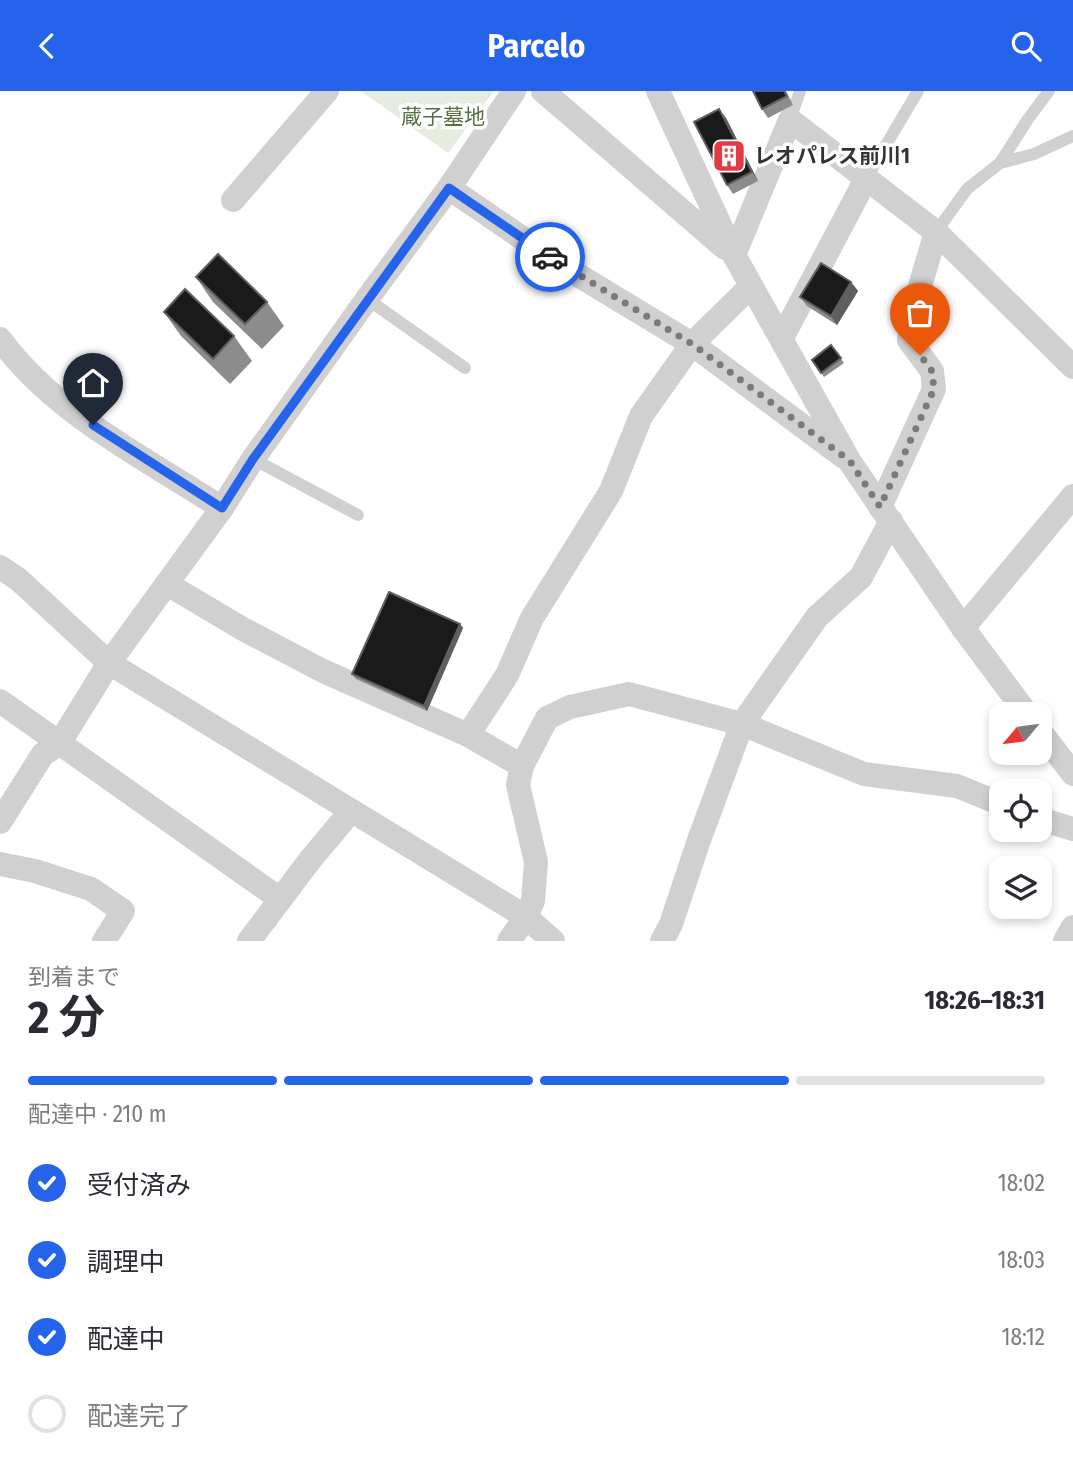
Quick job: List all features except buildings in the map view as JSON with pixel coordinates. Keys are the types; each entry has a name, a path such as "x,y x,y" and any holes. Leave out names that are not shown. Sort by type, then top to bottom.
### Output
{"street":[{"path":"233,200 327,91"},
{"path":"0,822 43,754 59,744 109,663 449,188 514,91"},
{"path":"543,91 734,255"},
{"path":"658,91 750,287 782,338 850,461 963,628 1018,702"},
{"path":"734,255 790,120 936,232 1073,367"},
{"path":"782,338 867,177"},
{"path":"449,188 563,265 692,344 850,461"},
{"path":"662,941 671,924 742,724 817,617 861,577 934,389 932,371 909,340 913,310 936,232"},
{"path":"468,735 507,675 533,618 611,491 641,416 692,344 750,287"},
{"path":"0,339 14,358 74,412 222,508"},
{"path":"963,628 1073,496"},
{"path":"0,567 18,579 109,663 526,917 553,941"},
{"path":"167,584 243,629 323,671 468,735 522,767"},
{"path":"509,941 526,917 533,901 536,862 518,785 522,767 547,718 570,707 629,694 742,724 864,774 957,786 989,798"},
{"path":"0,701 281,899"},
{"path":"1052,747 1073,774"},
{"path":"249,941 351,811"},
{"path":"1052,823 1073,829"},
{"path":"0,864 36,871 91,889 123,911 104,941"},
{"path":"1065,941 1073,927"}],"lane":[{"path":"790,120 800,91"},
{"path":"867,177 918,91"},
{"path":"936,232 967,188 1000,163 1049,91"},
{"path":"1000,163 1034,154 1073,136"},
{"path":"367,299 465,368"},
{"path":"253,459 358,515"}],"green space":[{"name":"蔵子墓地","path":"361,91 494,91 448,153"}],"way so far":[{"path":"550,257 692,344 850,461 880,507 934,389 932,371 920,355"}],"place":[{"name":"レオパレス前川1","path":"729,156"}],"route":[{"path":"93,425 222,508 253,459 449,188 550,257"}]}
